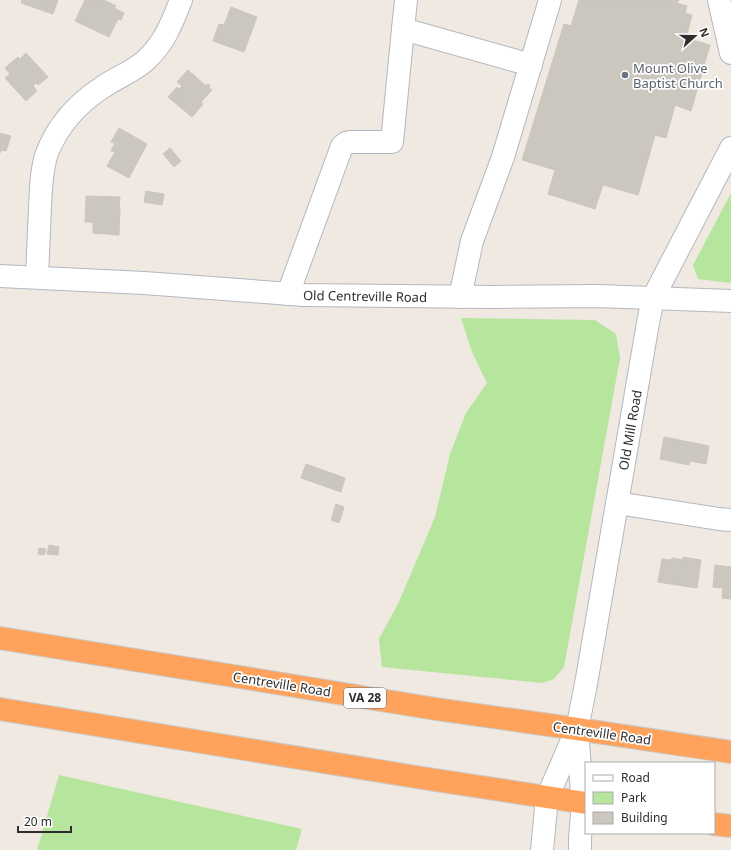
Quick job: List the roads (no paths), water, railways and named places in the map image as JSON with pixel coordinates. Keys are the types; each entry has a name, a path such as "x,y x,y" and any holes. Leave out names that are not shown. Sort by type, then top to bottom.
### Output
{"highway":[{"name":"Centreville Road","path":"0,638 436,709 731,752"},
{"path":"0,709 585,803"},
{"path":"715,824 731,826"}],"street":[{"path":"37,277 41,189 47,153 55,136 68,116 83,101 103,86 133,70 146,60 164,38 172,24 181,0"},
{"path":"288,294 342,146 350,142 392,142 406,0"},
{"path":"460,297 472,241 503,156 550,0"},
{"path":"719,0 731,53"},
{"path":"403,29 531,65"},
{"name":"Old Mill Road","path":"577,729 653,298 731,148"},
{"name":"Old Centreville Road","path":"0,276 144,283 304,295 460,297 598,296 731,301"},
{"path":"617,503 731,520"},
{"path":"542,850 547,798 577,729"},
{"path":"577,729 585,803 580,838 580,850"}],"place":[{"name":"Mount Olive Baptist Church","path":"625,75"}]}
